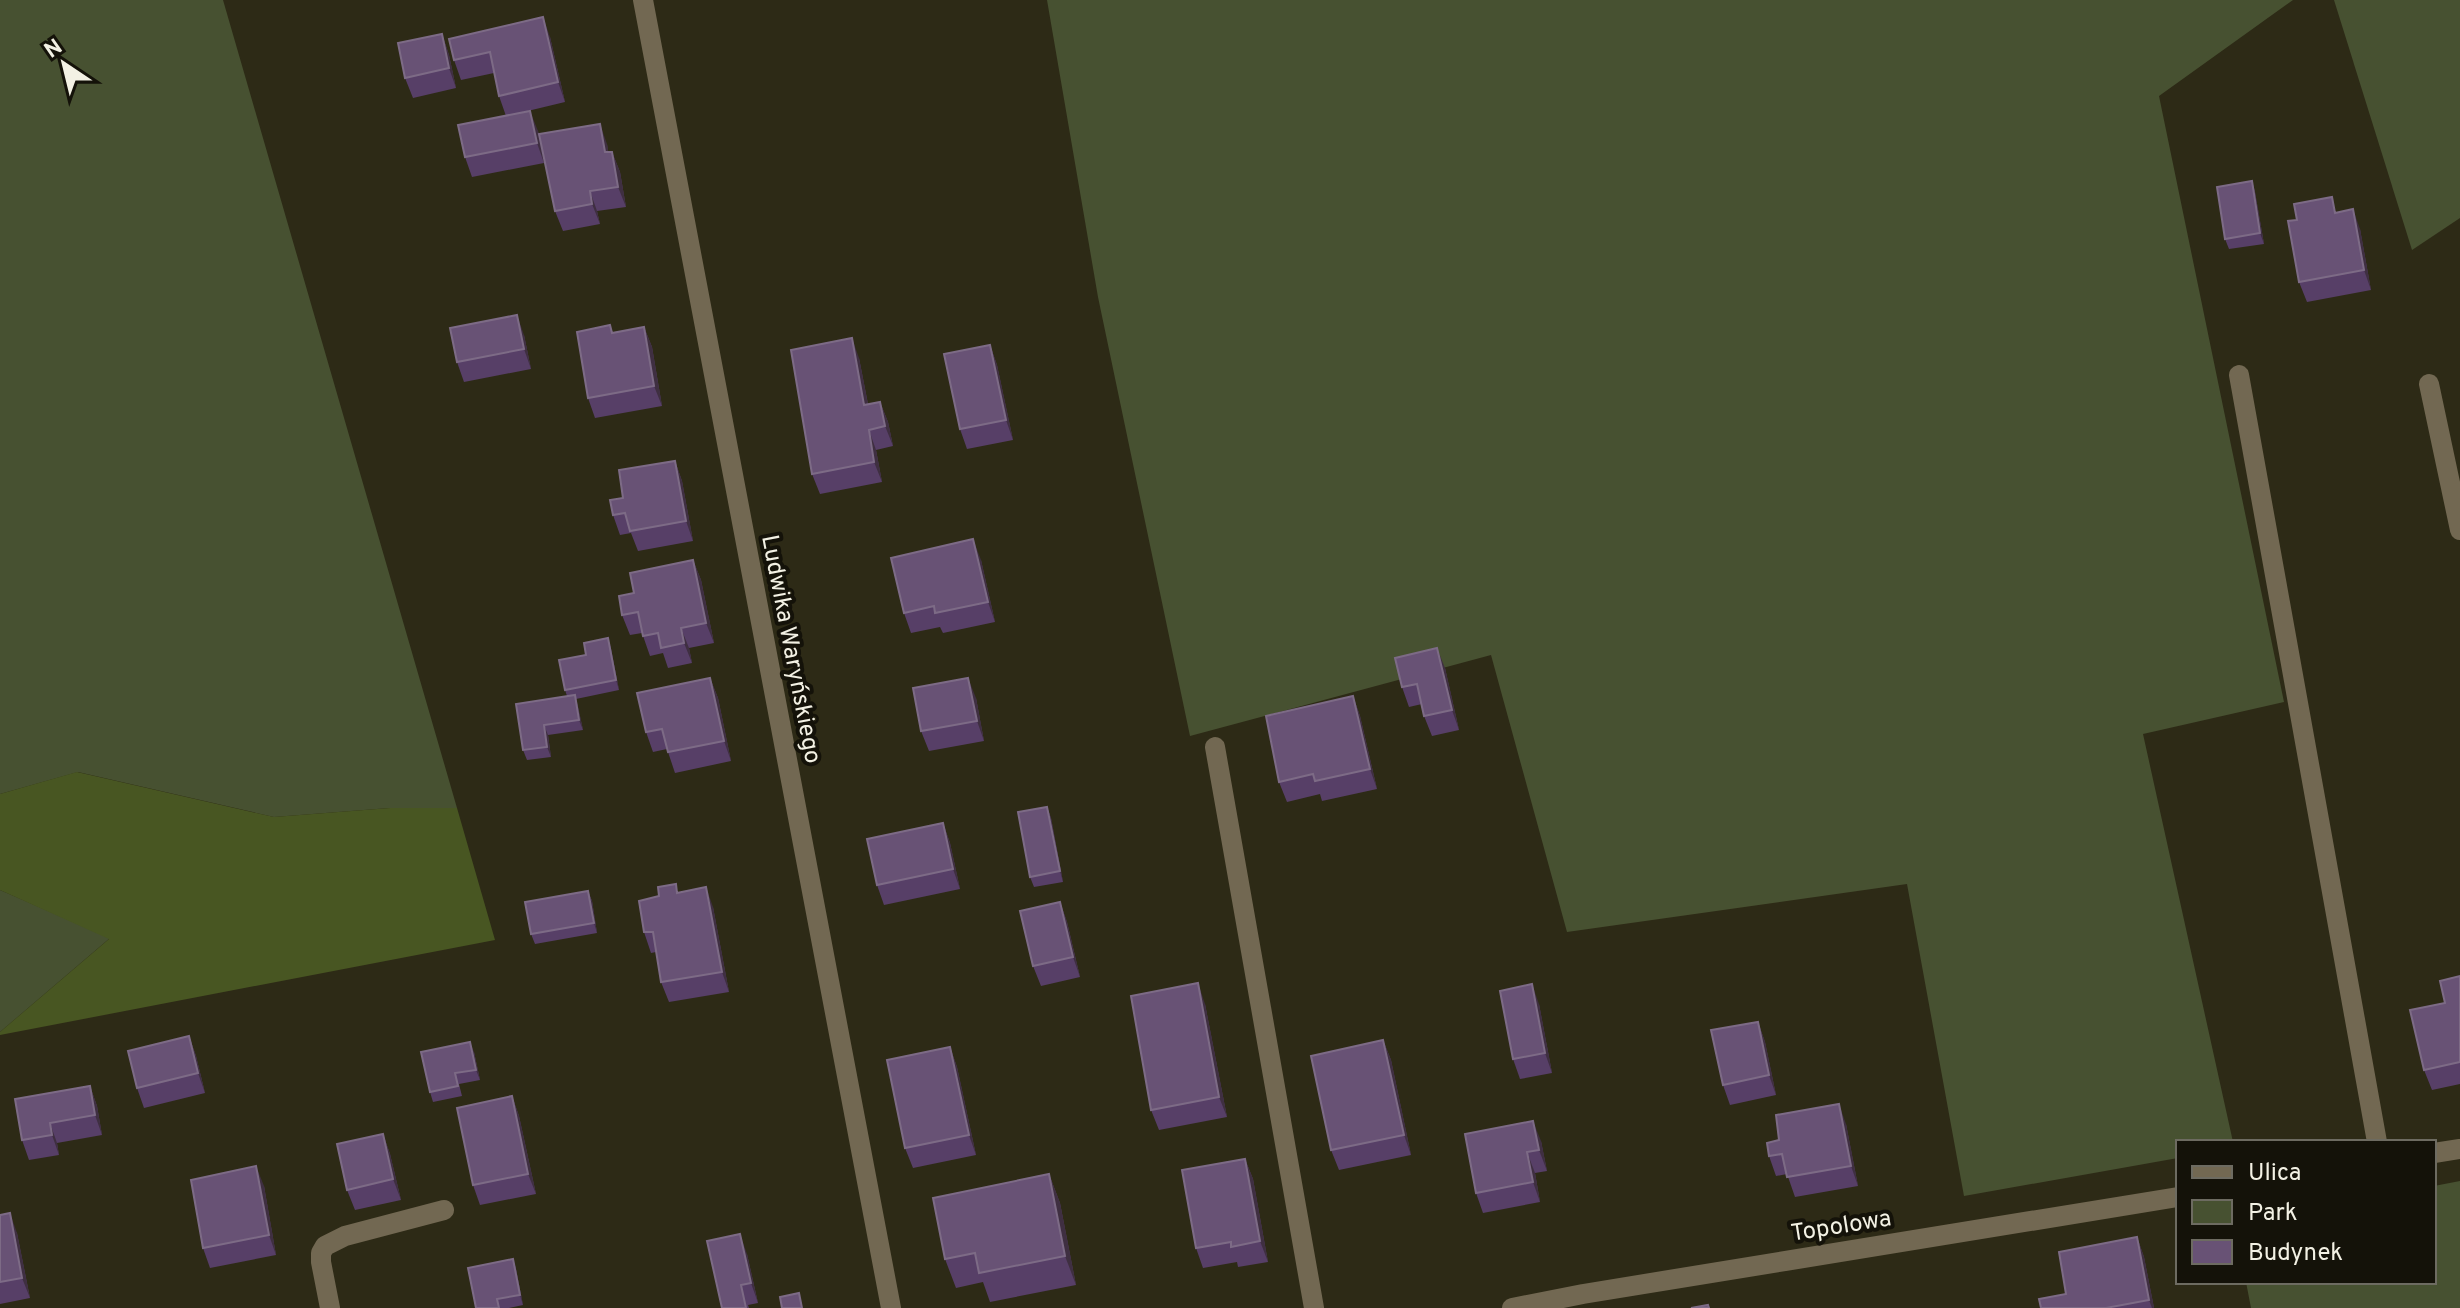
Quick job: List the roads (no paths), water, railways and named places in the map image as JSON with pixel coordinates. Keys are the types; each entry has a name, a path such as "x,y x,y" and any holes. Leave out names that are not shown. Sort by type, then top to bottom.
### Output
{"street":[{"name":"Ludwika Waryńskiego","path":"643,0 891,1308"},
{"path":"2239,375 2377,1140"},
{"path":"2429,384 2460,530"},
{"path":"1215,747 1314,1308"},
{"path":"2436,1153 2460,1149"},
{"name":"Topolowa","path":"1512,1308 1585,1301 2176,1197"},
{"path":"330,1308 321,1262 325,1246 345,1236 444,1210"}]}
